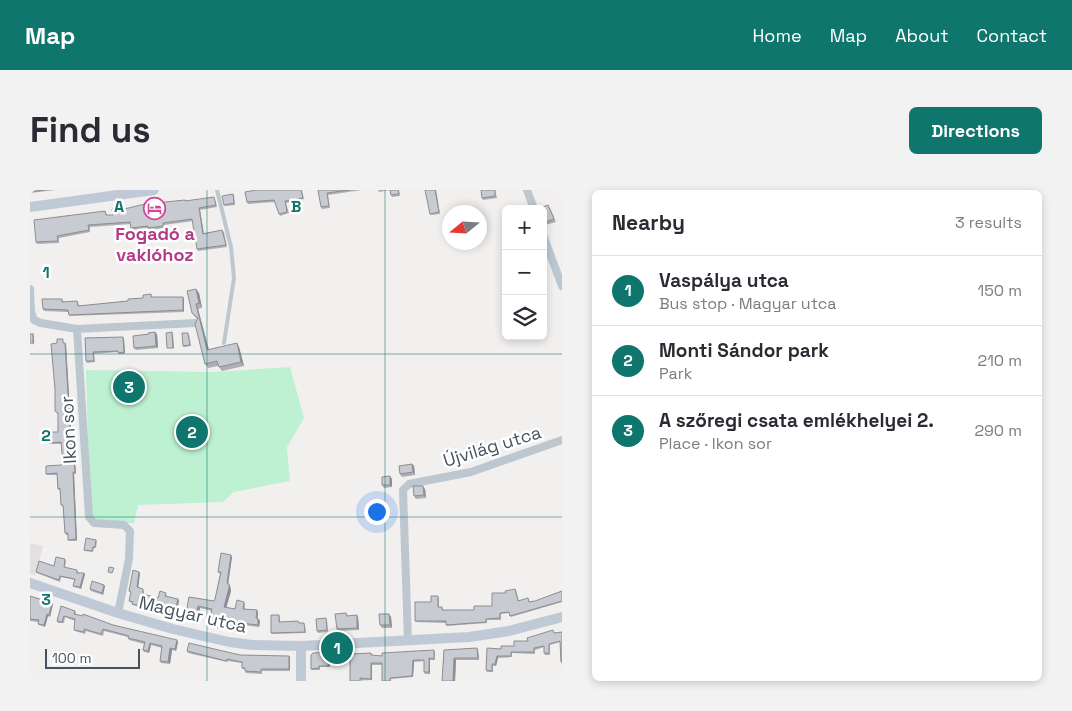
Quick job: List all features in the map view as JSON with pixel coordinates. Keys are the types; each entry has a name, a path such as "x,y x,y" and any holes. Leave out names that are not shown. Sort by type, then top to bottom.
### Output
{"street":[{"path":"30,208 154,190"},
{"path":"527,190 533,205"},
{"path":"547,246 562,286"},
{"path":"30,289 31,312 34,320 41,323 77,329 195,323"},
{"name":"Ikon sor","path":"77,329 89,517 94,523 124,525 130,531 129,559 118,613"},
{"name":"Újvilág utca","path":"408,640 403,490 409,484 470,472 562,440"},
{"name":"Magyar utca","path":"30,583 118,613 229,642 274,646 490,635 562,617"},
{"path":"301,681 302,646"}],"lane":[{"path":"216,190 231,247 234,278 224,343"}],"shaded area":[{"path":"30,543 43,546 35,576 30,574"}],"green space":[{"path":"290,367 304,418 287,447 290,481 234,492 223,502 138,505 134,523 97,522 92,517 90,510 86,370 212,372"}],"building":[{"path":"256,190 301,190 303,198 285,201 287,212 279,214 274,200 247,202 245,192"},
{"path":"318,190 349,190 327,193 329,206 321,207"},
{"path":"390,190 398,190 399,194 391,195"},
{"path":"425,190 435,190 439,212 430,214"},
{"path":"481,190 495,190 495,196 482,198"},
{"path":"233,194 234,203 224,205 222,196"},
{"path":"214,197 216,205 199,208 203,234 222,230 226,245 197,249 192,219 163,223 163,226 148,228 148,226 131,228 130,222 88,225 89,230 57,236 58,241 36,242 34,220 105,211 106,215 113,215 112,209 123,207 124,209 145,204"},
{"path":"547,205 554,219 547,222"},
{"path":"196,289 199,303 196,304 207,350 237,343 241,362 219,367 217,361 205,364 195,324 198,318 192,313 187,291"},
{"path":"151,294 151,297 183,297 183,310 69,315 68,310 43,309 42,299 62,299 62,302 77,301 78,306 128,301 128,299 143,298 143,295"},
{"path":"155,332 156,346 134,348 133,336"},
{"path":"172,332 173,348 167,348 166,333"},
{"path":"182,333 188,333 190,345 183,346"},
{"path":"30,334 33,334 33,343 30,343"},
{"path":"123,337 124,352 93,352 94,361 86,361 85,338"},
{"path":"57,339 63,339 63,343 65,343 71,446 73,446 75,472 73,472 76,539 68,540 68,533 65,533 63,505 61,505 60,488 58,489 57,473 46,474 46,466 61,465 63,463 61,442 49,443 49,432 58,432 58,413 55,411 51,344 57,343"},
{"path":"412,464 413,472 400,474 399,466"},
{"path":"390,476 390,485 382,485 382,477"},
{"path":"413,486 423,486 424,495 414,496"},
{"path":"86,538 96,540 92,551 84,550"},
{"path":"221,553 231,555 227,583 229,588 224,607 235,609 237,600 244,602 243,609 257,610 256,618 258,619 258,625 236,624 235,630 211,624 212,609 198,606 196,620 185,618 189,597 214,601 221,572 218,572"},
{"path":"56,557 65,559 64,567 77,570 77,573 84,573 80,587 73,586 75,579 60,576 59,580 36,572 39,561 54,566"},
{"path":"109,567 114,568 112,573 108,572"},
{"path":"133,570 139,572 137,587 143,589 143,594 158,598 160,591 166,593 165,596 178,599 174,615 132,604 133,602 129,601"},
{"path":"92,581 104,585 102,593 90,589"},
{"path":"515,589 518,601 528,598 529,602 535,601 562,591 562,601 510,616 509,612 500,613 500,618 486,619 486,622 446,625 446,621 415,621 415,602 431,602 431,596 438,596 438,607 442,607 442,610 474,610 474,606 492,606 492,593 506,593 505,591"},
{"path":"30,596 52,603 44,625 38,624 39,620 30,619"},
{"path":"61,606 75,611 74,614 83,616 83,614 113,625 177,640 175,649 170,648 168,662 160,661 162,646 150,643 148,651 143,650 145,642 128,638 129,636 103,629 101,634 84,629 84,632 74,630 75,619 64,616 62,622 57,621"},
{"path":"346,613 347,616 357,615 357,628 337,629 335,614"},
{"path":"379,614 389,614 390,625 380,625"},
{"path":"271,615 279,615 279,622 298,621 299,623 304,623 305,632 271,633"},
{"path":"326,618 327,630 317,631 316,619"},
{"path":"553,630 554,633 562,632 562,662 560,641 549,644 549,653 544,653 544,646 534,648 534,652 511,652 511,656 497,656 495,664 492,664 492,671 486,670 487,648 501,649 501,646 514,646 514,641 528,641 527,638"},
{"path":"189,643 240,655 289,656 289,669 261,669 261,672 245,671 245,668 242,668 242,662 227,659 226,661 187,651"},
{"path":"477,648 478,658 454,658 453,681 442,681 444,650"},
{"path":"434,650 434,659 429,658 429,672 424,672 424,660 413,660 412,676 390,678 390,681 382,681 382,663 371,663 371,679 360,678 360,681 350,681 350,654 371,653 371,655 382,656 382,653"},
{"path":"328,652 328,666 319,666 319,668 311,669 311,655 313,653"}],"place":[{"name":"Fogadó a vaklóhoz","path":"155,208"},
{"name":"A szőregi csata emlékhelyei 2.","path":"129,387"},
{"name":"Monti Sándor park","path":"192,432"},
{"name":"Vaspálya utca","path":"337,648"}]}
